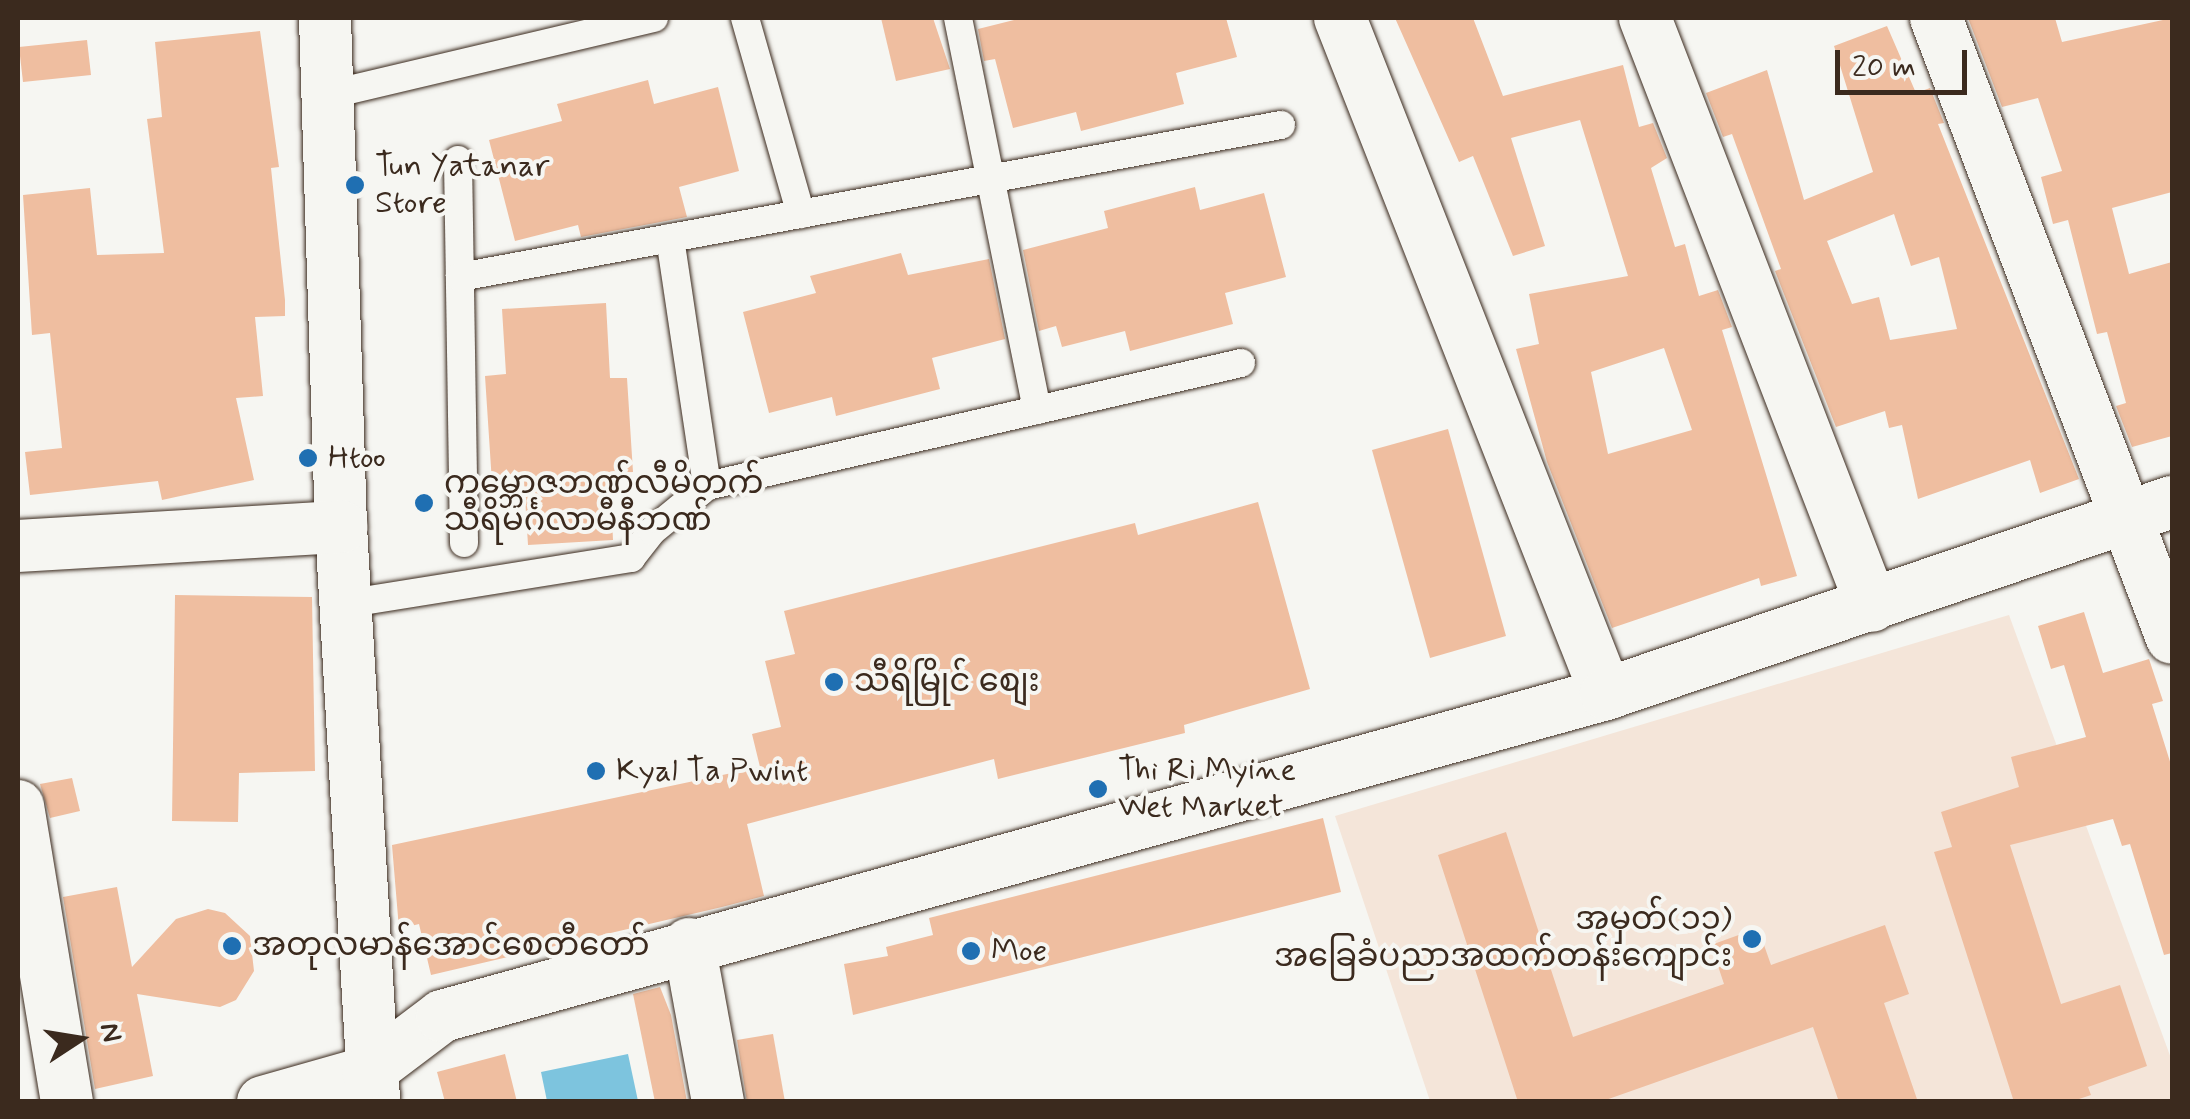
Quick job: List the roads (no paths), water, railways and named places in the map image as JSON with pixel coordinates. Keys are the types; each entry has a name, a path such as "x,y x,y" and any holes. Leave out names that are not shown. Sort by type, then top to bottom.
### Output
{"street":[{"path":"325,18 340,527 371,1087"},
{"path":"1340,18 1606,694"},
{"path":"1645,18 1872,606"},
{"path":"1936,18 2149,511 2172,638"},
{"path":"263,1102 371,1087 442,1016 689,944 1606,694 2149,511"},
{"path":"18,546 340,527"},
{"path":"18,806 67,1102"},
{"path":"689,944 718,1102"}],"lane":[{"path":"328,95 654,18"},
{"path":"745,18 801,214"},
{"path":"958,18 1038,410"},
{"path":"460,277 1281,125"},
{"path":"458,160 464,543"},
{"path":"670,238 706,486"},
{"path":"344,604 631,558 652,530 706,486 1241,363"}],"water":[{"path":"628,1054 638,1101 547,1101 541,1072"}],"place":[{"name":"Tun Yatanar Store","path":"355,185"},
{"name":"Htoo","path":"308,458"},
{"name":"ကမ္ဘောဇဘဏ်လီမိတက် သီရိမင်္ဂလာမီနီဘဏ်","path":"424,503"},
{"name":"သီရိမြိုင် စျေး","path":"834,682"},
{"name":"Kyal Ta Pwint","path":"596,771"},
{"name":"Thi Ri Myine Wet Market","path":"1098,789"},
{"name":"အမှတ်(၁၁) အခြေခံပညာအထက်တန်းကျောင်း","path":"1752,939"},
{"name":"အတုလမာန်အောင်စေတီတော်","path":"232,946"},
{"name":"Moe","path":"971,951"}]}
